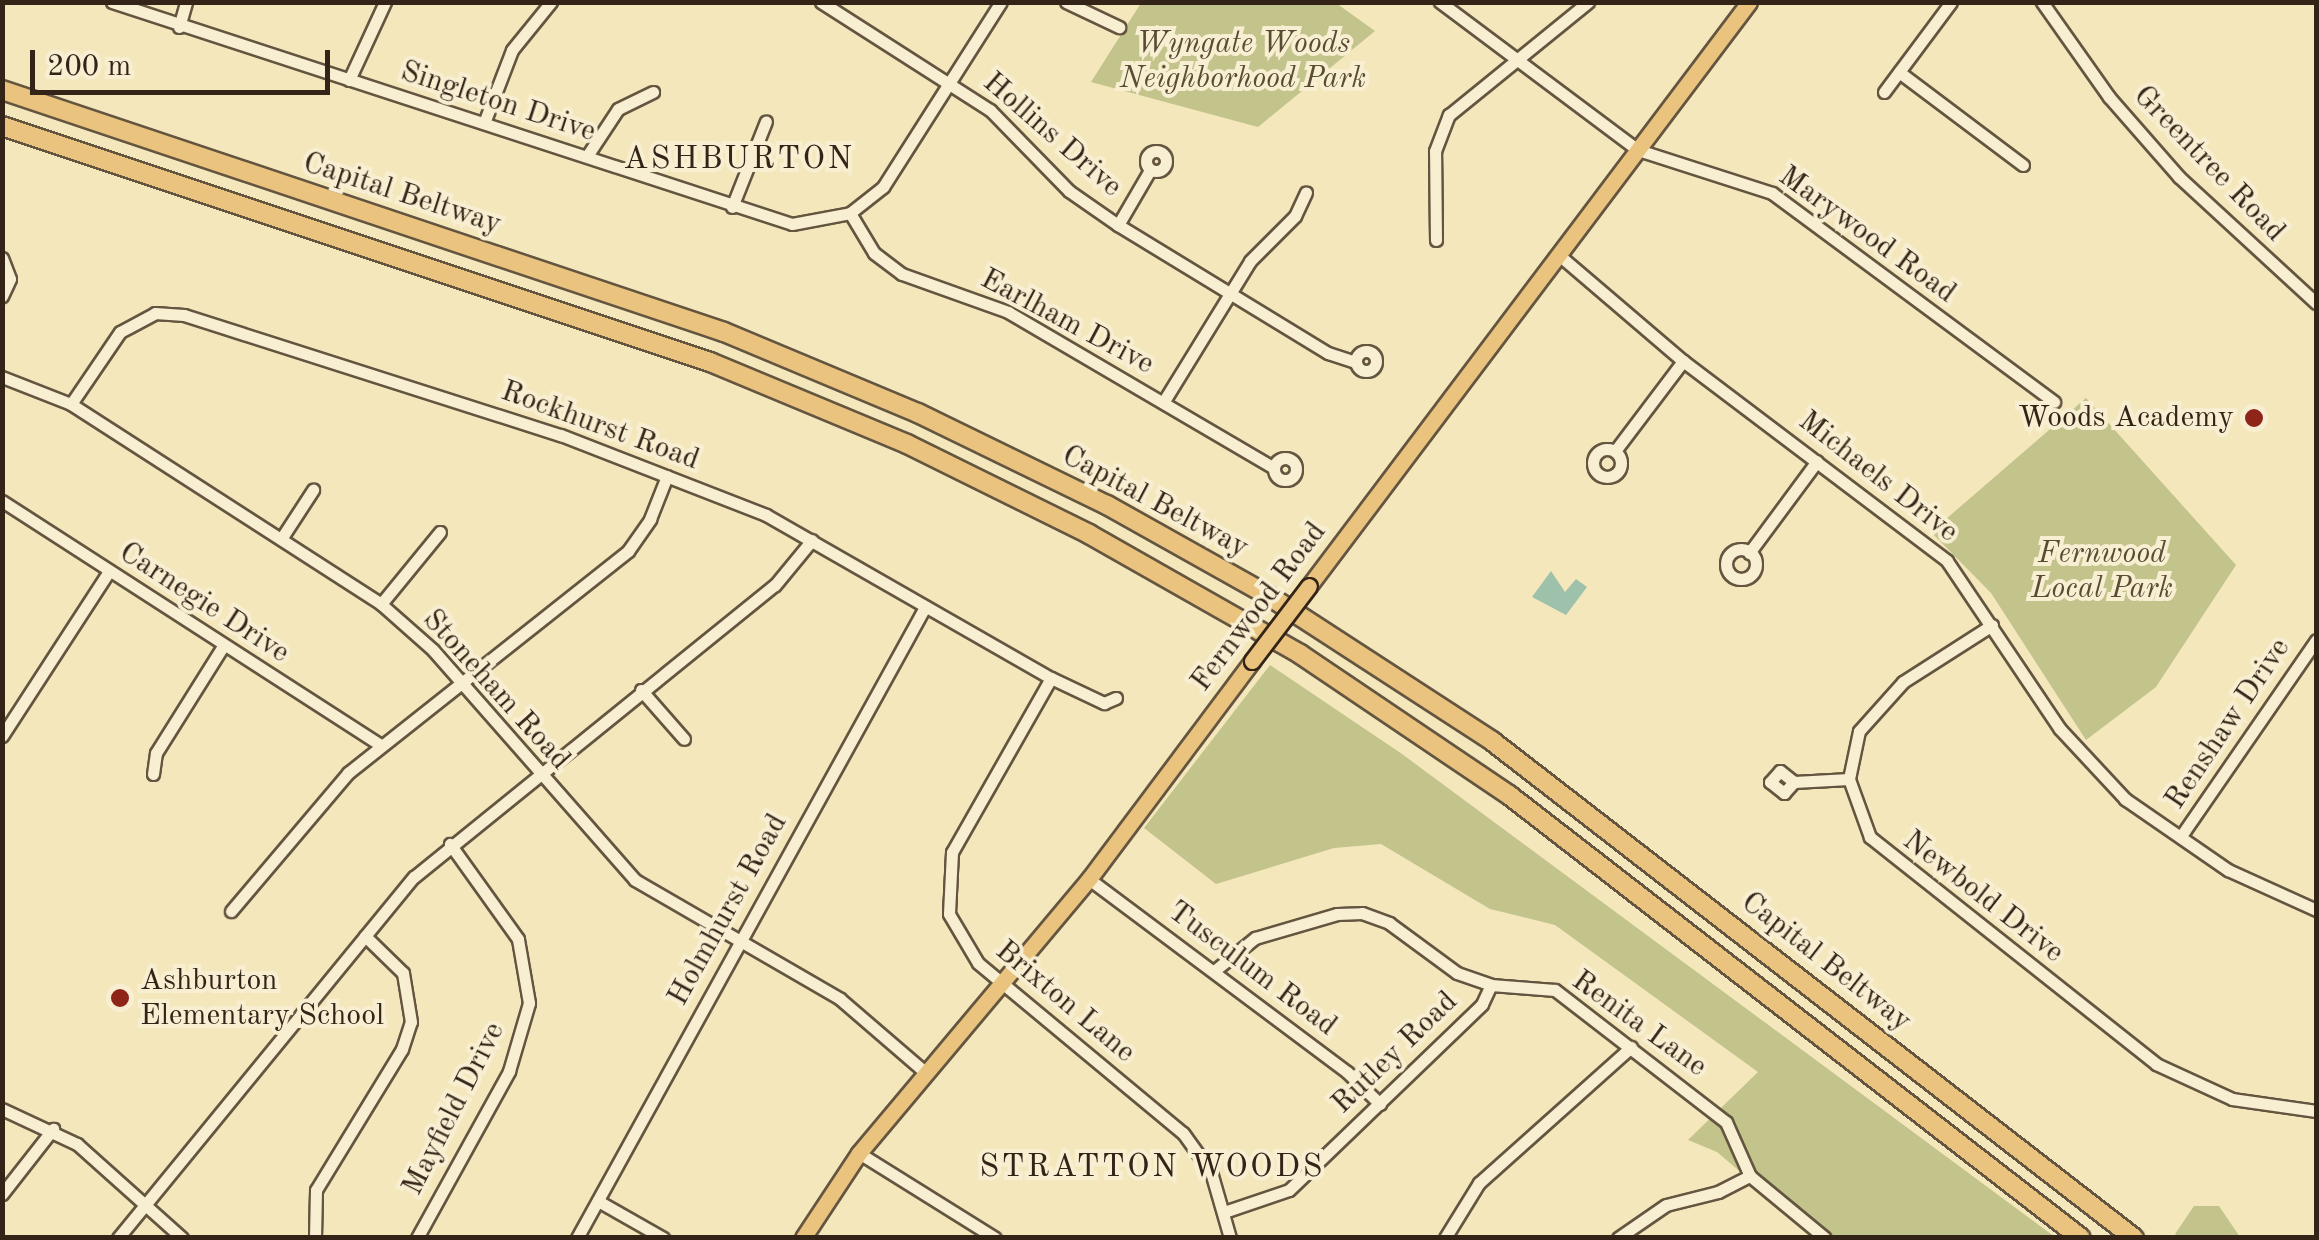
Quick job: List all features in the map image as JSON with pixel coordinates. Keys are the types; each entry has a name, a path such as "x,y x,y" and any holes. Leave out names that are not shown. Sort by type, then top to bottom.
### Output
{"highway":[{"name":"Capital Beltway","path":"4,90 724,332 918,412 1106,505 1302,616 1492,741 2134,1238"},
{"name":"Capital Beltway","path":"2,126 128,172 710,362 907,444 1090,534 1252,625 1434,741 1588,853 2081,1238"},
{"path":"2,134 128,172"}],"main road":[{"name":"Fernwood Road","path":"803,1238 860,1153 1090,878 1749,2"}],"street":[{"path":"178,28 186,2"},
{"path":"349,80 385,2"},
{"path":"484,124 512,50 551,2"},
{"name":"Hollins Drive","path":"821,2 950,83 1010,127 1069,191 1231,294 1355,362"},
{"name":"Singleton Drive","path":"117,3 178,28 792,224 850,213 883,188 1001,2"},
{"path":"1066,2 1119,27"},
{"name":"Marywood Road","path":"1440,2 1638,150 1772,193 2054,402"},
{"path":"1436,240 1438,137 1458,106 1588,2"},
{"path":"1884,92 1951,2"},
{"name":"Greentree Road","path":"2042,2 2157,153 2316,303"},
{"path":"1900,72 2022,164"},
{"path":"586,156 618,108 653,92"},
{"path":"732,207 766,121"},
{"path":"1118,224 1150,170"},
{"path":"1164,400 1250,261 1295,216 1306,192"},
{"name":"Earlham Drive","path":"850,213 874,253 902,274 1008,312 1164,400 1274,468"},
{"name":"Michaels Drive","path":"1560,256 1683,361 1947,561 2086,763 2181,836 2277,896 2316,910"},
{"path":"2,258 10,279 2,296"},
{"name":"Rockhurst Road","path":"71,404 120,332 155,313 184,315 667,476 812,540 1051,678 1104,703 1116,698"},
{"path":"1615,451 1683,361"},
{"name":"Stoneham Road","path":"2,377 71,404 381,604 461,682 635,880 840,1000 926,1073"},
{"path":"1750,552 1816,461"},
{"path":"231,912 324,799 380,745 628,550 650,519 667,476"},
{"path":"281,538 314,490"},
{"name":"Carnegie Drive","path":"2,500 380,745"},
{"path":"381,604 440,532"},
{"path":"118,1238 364,936 450,844 775,585 812,540"},
{"path":"2,736 109,572"},
{"name":"Holmhurst Road","path":"577,1238 925,608"},
{"name":"Newbold Drive","path":"1992,625 1880,702 1859,730 1849,778 1860,820 1888,857 2156,1064 2232,1099 2316,1112"},
{"name":"Renshaw Drive","path":"2181,836 2316,640"},
{"path":"154,774 156,754 224,646"},
{"name":"Brixton Lane","path":"1051,678 949,865 946,896 956,932 1002,983 1182,1133 1211,1172 1226,1211 1230,1238"},
{"path":"641,690 684,739"},
{"path":"1794,782 1849,778"},
{"name":"Mayfield Drive","path":"417,1238 508,1072 529,1003 518,939 450,844"},
{"name":"Tusculum Road","path":"1090,878 1380,1104"},
{"name":"Renita Lane","path":"1214,971 1255,938 1337,914 1362,913 1389,924 1457,972 1491,985 1555,990 1726,1122 1750,1176 1825,1238"},
{"path":"315,1238 316,1190 402,1050 411,1022 402,972 364,936"},
{"name":"Rutley Road","path":"1226,1211 1289,1190 1482,1004 1491,985"},
{"path":"1445,1238 1479,1183 1631,1046"},
{"path":"2,1110 53,1129 147,1202 182,1238"},
{"path":"2,1194 53,1129"},
{"path":"860,1153 995,1238"},
{"path":"1618,1238 1666,1205 1718,1192 1750,1176"},
{"path":"598,1201 663,1238"}],"green space":[{"name":"Wyngate Woods Neighborhood Park","path":"1141,3 1336,3 1375,31 1258,127 1091,82"},
{"name":"Fernwood Local Park","path":"2086,398 2236,565 2156,687 2086,740 1991,593 1931,532"},
{"path":"1270,665 1402,754 2055,1237 1817,1237 1717,1152 1688,1140 1758,1072 1555,925 1490,909 1381,844 1334,848 1216,884 1144,828"},
{"path":"2194,1206 2219,1206 2240,1237 2179,1237 2175,1234"}],"shaded area":[{"path":"1551,571 1565,592 1576,579 1587,587 1566,615 1532,597"}],"place":[{"name":"Woods Academy","path":"2254,418"},
{"name":"Ashburton Elementary School","path":"120,998"}],"district":[{"name":"ASHBURTON","path":"739,160"},
{"name":"STRATTON WOODS","path":"1152,1168"}]}
